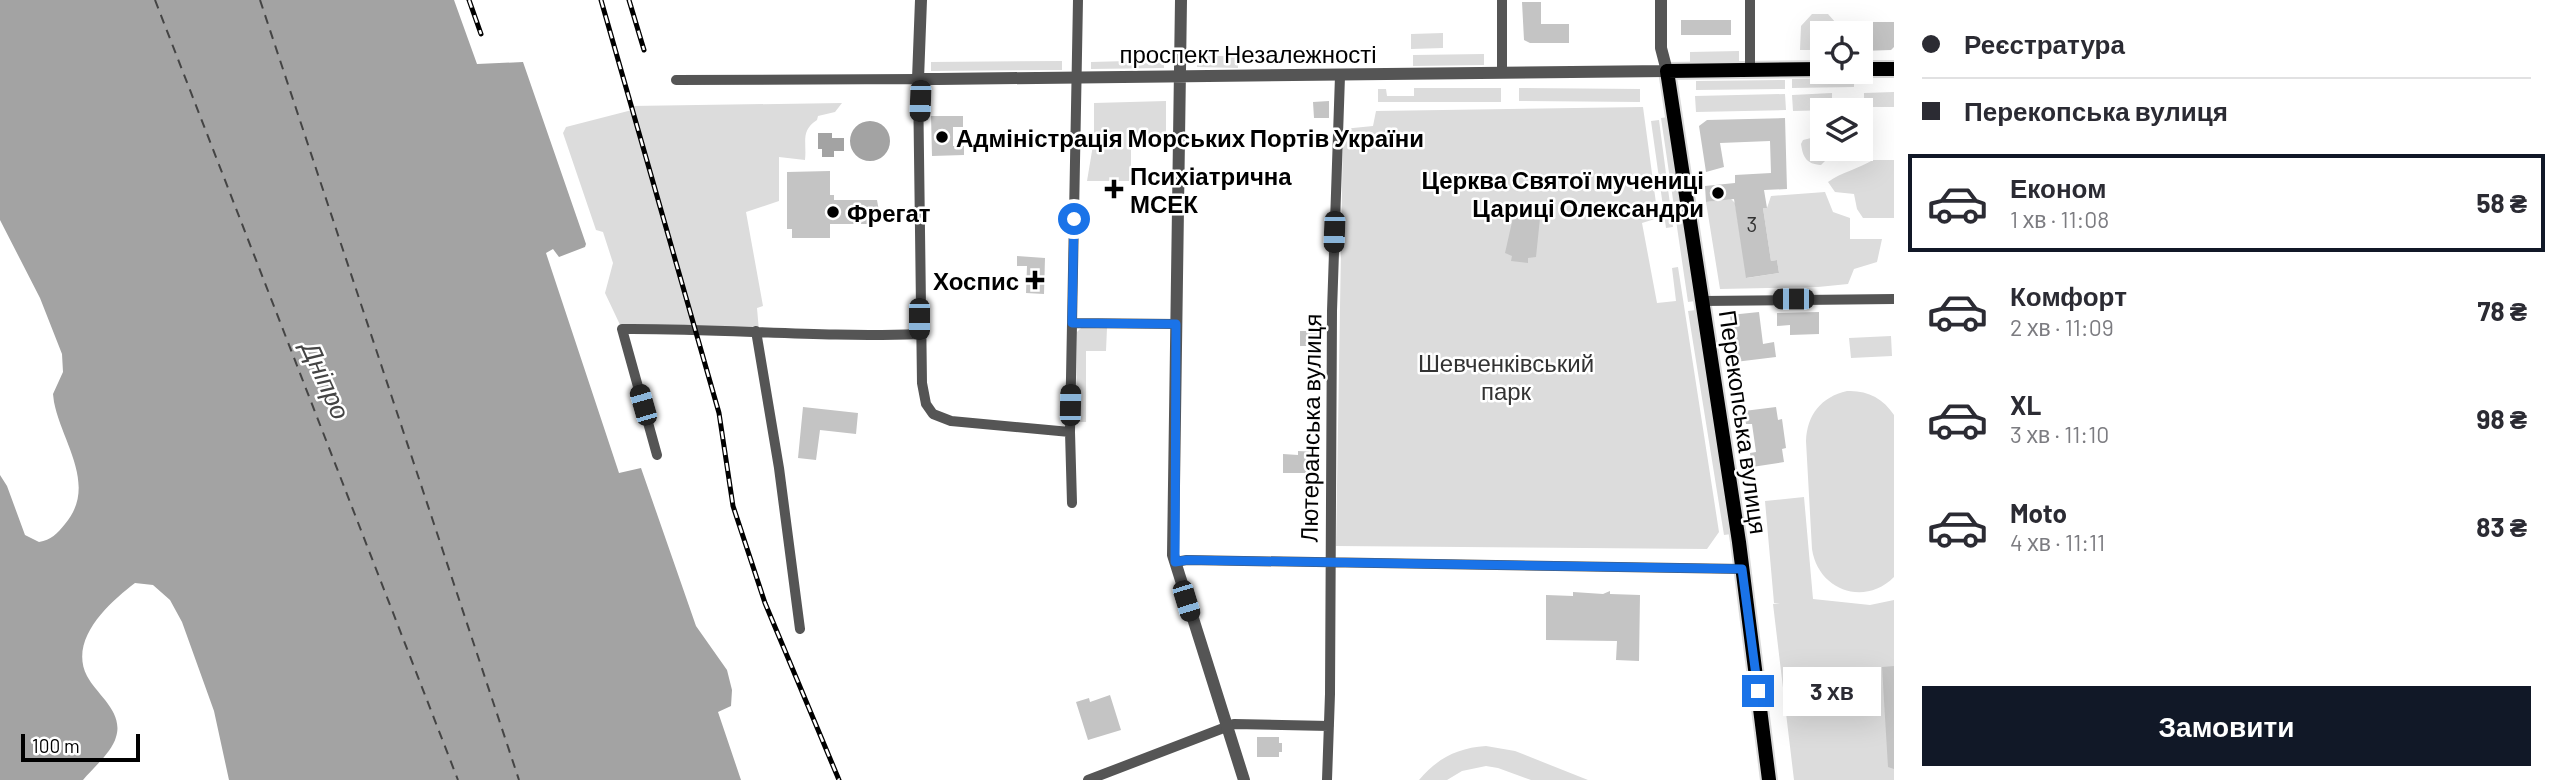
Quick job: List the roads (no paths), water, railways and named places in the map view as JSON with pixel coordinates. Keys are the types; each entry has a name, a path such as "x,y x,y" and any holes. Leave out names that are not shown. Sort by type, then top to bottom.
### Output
{"main road":[{"name":"проспект Незалежності","path":"1667,71 1810,69"},
{"path":"1873,69 1894,69"},
{"name":"Перекопська вулиця","path":"1667,71 1742,569 1769,780"}],"street":[{"path":"921,0 918,79 919,334 926,404 940,418 1070,432"},
{"path":"1072,503 1070,432 1078,0"},
{"path":"1181,0 1175,562 1244,780"},
{"path":"1502,0 1502,72"},
{"path":"1661,0 1661,48 1667,71"},
{"path":"1750,70 1751,0"},
{"name":"проспект Незалежності","path":"676,80 1667,71"},
{"name":"Лютеранська вулиця","path":"1327,780 1332,311 1340,76"},
{"path":"1703,301 1894,299"},
{"path":"1072,323 1176,324"},
{"path":"657,455 622,329 865,336 919,334"},
{"path":"756,331 779,468 800,629"},
{"path":"1175,562 1187,560 1742,569"},
{"path":"1088,780 1234,724 1329,726"}],"water":[{"name":"Дніпро","path":"0,0 454,0 477,64 523,62 586,244 585,247 559,257 553,249 546,253 619,473 641,468 696,626 727,670 732,690 731,706 718,712 741,780 229,780 214,711 182,622 170,600 153,585 135,583 114,600 94,623 83,649 87,676 108,704 116,720 116,737 111,748 83,780 0,780 0,475 7,486 25,535 39,542 56,534 74,509 78,479 54,402 53,394 63,372 62,354 40,298 0,220"},
{"path":"870,121 884,127 890,141 884,155 870,161 856,155 850,141 856,127"},
{"path":"818,133 832,133 832,138 844,138 844,151 834,151 834,157 822,157 822,149 818,149"}],"railway":[{"path":"469,0 481,34"},
{"path":"601,0 719,413 733,506 765,603 839,780"},
{"path":"629,0 644,50"}],"place":[{"name":"Адміністрація Морських Портів України","path":"942,137"},
{"name":"Психіатрична МСЕК","path":"1114,189"},
{"name":"Церква Святої мучениці Цариці Олександри","path":"1718,193"},
{"name":"Фрегат","path":"833,212"},
{"name":"Хоспис","path":"1035,280"}],"park label":[{"name":"Шевченківський парк","path":"1506,376"}]}
